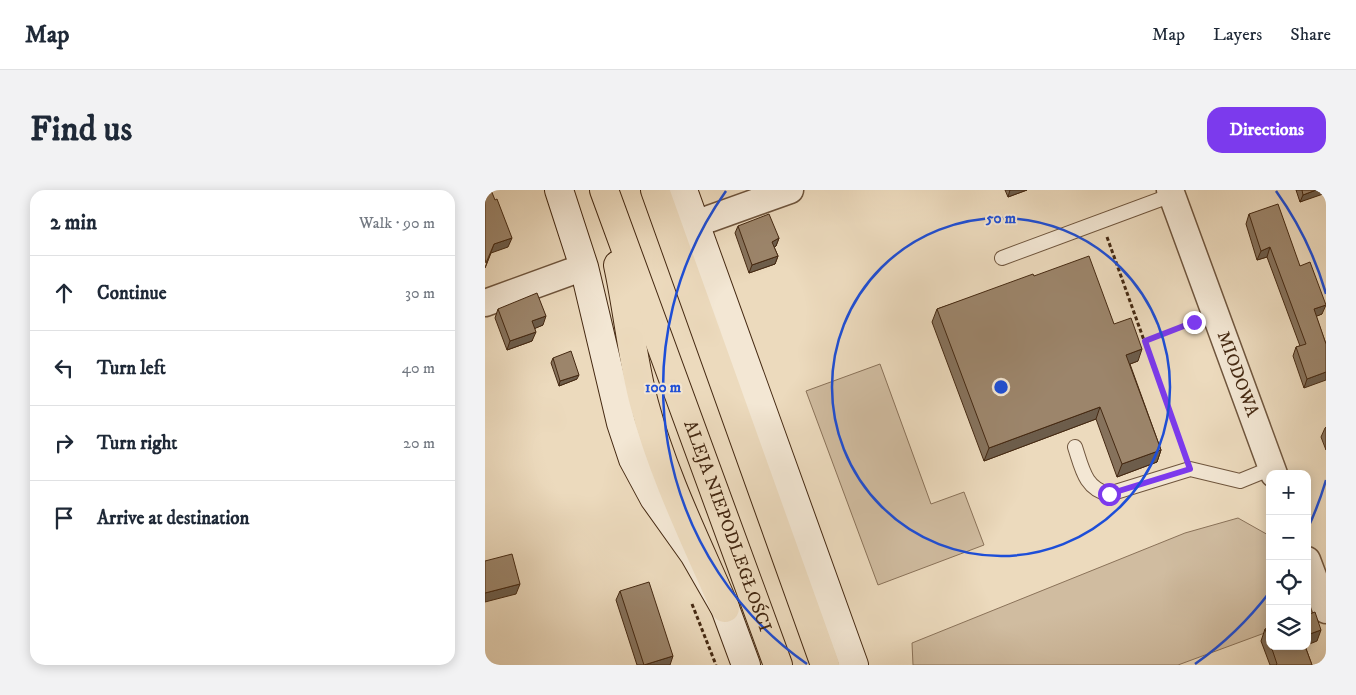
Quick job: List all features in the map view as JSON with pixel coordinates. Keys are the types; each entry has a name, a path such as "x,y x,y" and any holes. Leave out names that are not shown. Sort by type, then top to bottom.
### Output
{"main road":[{"path":"559,190 584,267 621,423 633,459 654,498 694,554 725,608"},
{"path":"603,190 621,276 630,340 644,403 663,467 725,608 746,665"},
{"name":"ALEJA NIEPODLEGŁOŚCI","path":"603,190 778,665"},
{"path":"655,190 825,665"},
{"path":"683,190 855,665"}],"street":[{"path":"695,224 790,190"},
{"name":"MIODOWA","path":"1171,193 1273,470"},
{"path":"485,303 584,267"},
{"path":"1311,571 1326,610"}],"lane":[{"path":"1002,258 1102,222 1171,193"},
{"path":"1075,447 1088,483 1099,492 1109,494 1190,469 1240,482 1266,473"}],"path":[{"path":"1102,222 1190,469"},
{"path":"1145,341 1194,322"}],"shaded area":[{"path":"880,364 931,504 964,492 984,545 878,585 806,391"},
{"path":"1238,518 1266,534 1266,632 1178,665 913,665 912,643 1185,533"}],"building":[{"path":"485,190 491,190 495,200 497,199 512,238 494,244 486,263 485,259"},
{"path":"1302,190 1316,190 1303,195"},
{"path":"1278,204 1300,266 1310,262 1326,305 1314,309 1326,344 1326,372 1307,379 1296,347 1306,344 1270,247 1261,251 1249,214"},
{"path":"769,214 779,238 772,242 778,256 752,265 738,226"},
{"path":"1089,256 1114,324 1131,318 1142,349 1126,355 1161,450 1122,464 1100,407 989,448 937,309"},
{"path":"537,293 546,316 532,321 536,332 510,341 498,309"},
{"path":"571,351 579,375 560,381 553,358"},
{"path":"512,554 520,584 485,593 485,561"},
{"path":"649,582 673,656 644,665 620,591"},
{"path":"1315,612 1321,630 1311,634 1311,614"},
{"path":"1272,650 1306,650 1312,665 1276,665"}],"route":[{"path":"1109,494 1190,469 1145,341 1194,322"}]}
